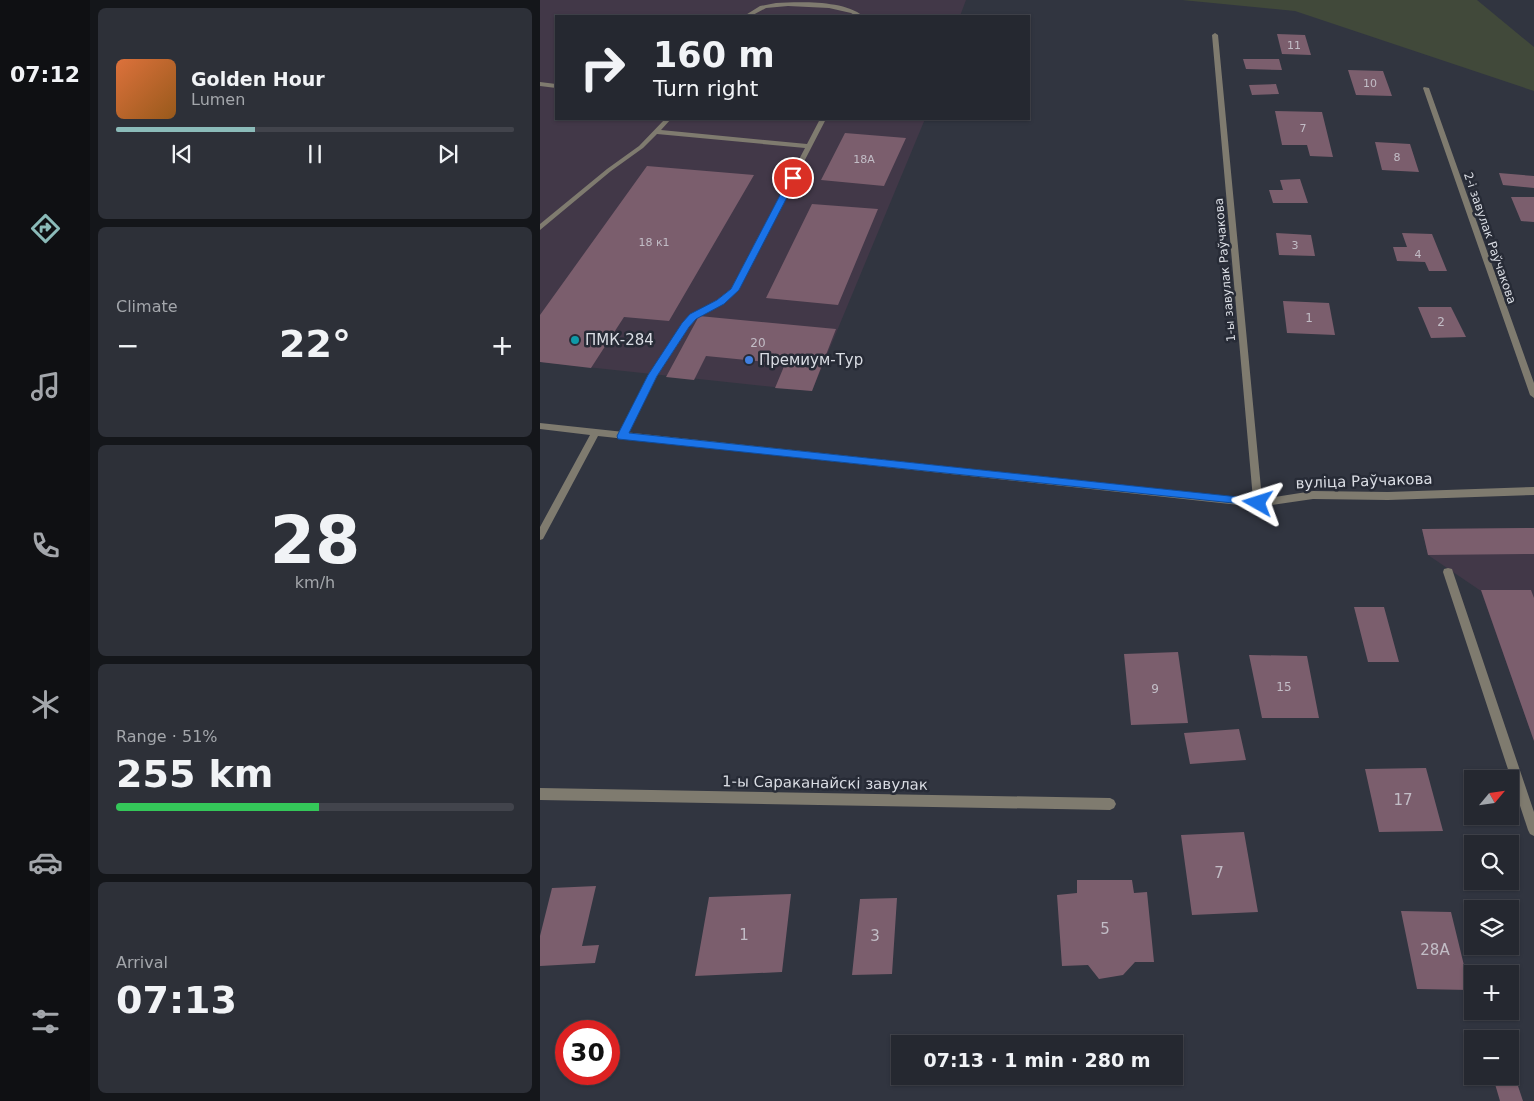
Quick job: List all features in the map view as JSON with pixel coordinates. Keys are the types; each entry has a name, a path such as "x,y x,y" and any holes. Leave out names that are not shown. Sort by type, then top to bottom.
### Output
{"street":[{"path":"749,15 764,6 783,3 844,10 857,15"},
{"name":"1-ы завулак Раўчакова","path":"1215,35 1258,503"},
{"path":"540,84 555,86"},
{"name":"2-і завулак Раўчакова","path":"1426,88 1534,394"},
{"path":"540,228 656,132 667,120"},
{"path":"622,436 653,375 686,325 693,317 720,302 734,290 822,120"},
{"path":"656,132 809,146"},
{"name":"вуліца Раўчакова","path":"540,426 1258,503 1313,495 1388,496 1534,491"},
{"path":"540,536 595,433"},
{"path":"1448,572 1534,830"},
{"name":"1-ы Сараканайскі завулак","path":"540,794 1110,804"}],"shaded area":[{"path":"540,0 966,0 960,15 555,15 555,120 925,120 812,391 540,362"},
{"path":"1534,528 1534,741 1481,591 1428,555 1422,529"}],"green space":[{"path":"1182,0 1477,0 1534,47 1534,91 1295,11"}],"building":[{"path":"1277,34 1305,35 1311,55 1282,54"},
{"path":"1243,59 1279,59 1282,70 1246,69"},
{"path":"1348,70 1383,71 1392,96 1356,95"},
{"path":"1276,84 1279,94 1252,95 1249,85"},
{"path":"1275,111 1322,112 1333,157 1310,156 1307,145 1282,145"},
{"path":"845,133 906,138 884,186 821,180"},
{"path":"1375,142 1410,144 1419,172 1382,170"},
{"path":"647,166 754,175 669,321 624,317 591,368 540,362 540,315"},
{"path":"1499,173 1534,176 1534,188 1503,185"},
{"path":"1300,179 1308,203 1273,203 1269,190 1283,190 1280,180"},
{"path":"1511,197 1534,197 1534,222 1521,221"},
{"path":"812,204 878,209 838,305 766,298"},
{"path":"1276,233 1311,235 1315,256 1279,255"},
{"path":"1402,233 1432,234 1447,271 1429,271 1425,262 1397,261 1393,247 1407,247"},
{"path":"1283,301 1329,303 1335,335 1287,333"},
{"path":"1418,307 1451,307 1466,337 1431,338"},
{"path":"699,316 836,329 812,391 775,388 785,364 706,356 694,380 666,377"},
{"path":"1534,528 1534,554 1428,555 1422,529"},
{"path":"1481,590 1531,590 1534,598 1534,741"},
{"path":"1354,607 1384,607 1399,662 1368,662"},
{"path":"1178,652 1188,723 1131,725 1124,654"},
{"path":"1249,655 1307,656 1319,718 1262,718"},
{"path":"1239,729 1246,760 1190,764 1184,733"},
{"path":"1426,768 1443,831 1379,832 1365,769"},
{"path":"1244,832 1258,912 1192,915 1181,835"},
{"path":"1077,880 1132,880 1134,893 1147,892 1154,962 1135,962 1123,975 1099,979 1088,965 1062,966 1057,895 1077,893"},
{"path":"596,886 582,946 599,945 595,963 540,966 540,936 552,888"},
{"path":"791,894 782,972 695,976 709,897"},
{"path":"897,898 892,974 852,975 860,899"},
{"path":"1401,911 1451,912 1464,965 1464,990 1417,989"},
{"path":"1495,1085 1518,1085 1523,1101 1500,1101"}],"place":[{"name":"ПМК-284","path":"575,340"},
{"name":"Премиум-Тур","path":"749,360"}],"route":[{"path":"793,178 734,290 720,302 693,317 686,325 653,375 622,436 1258,503"}]}
